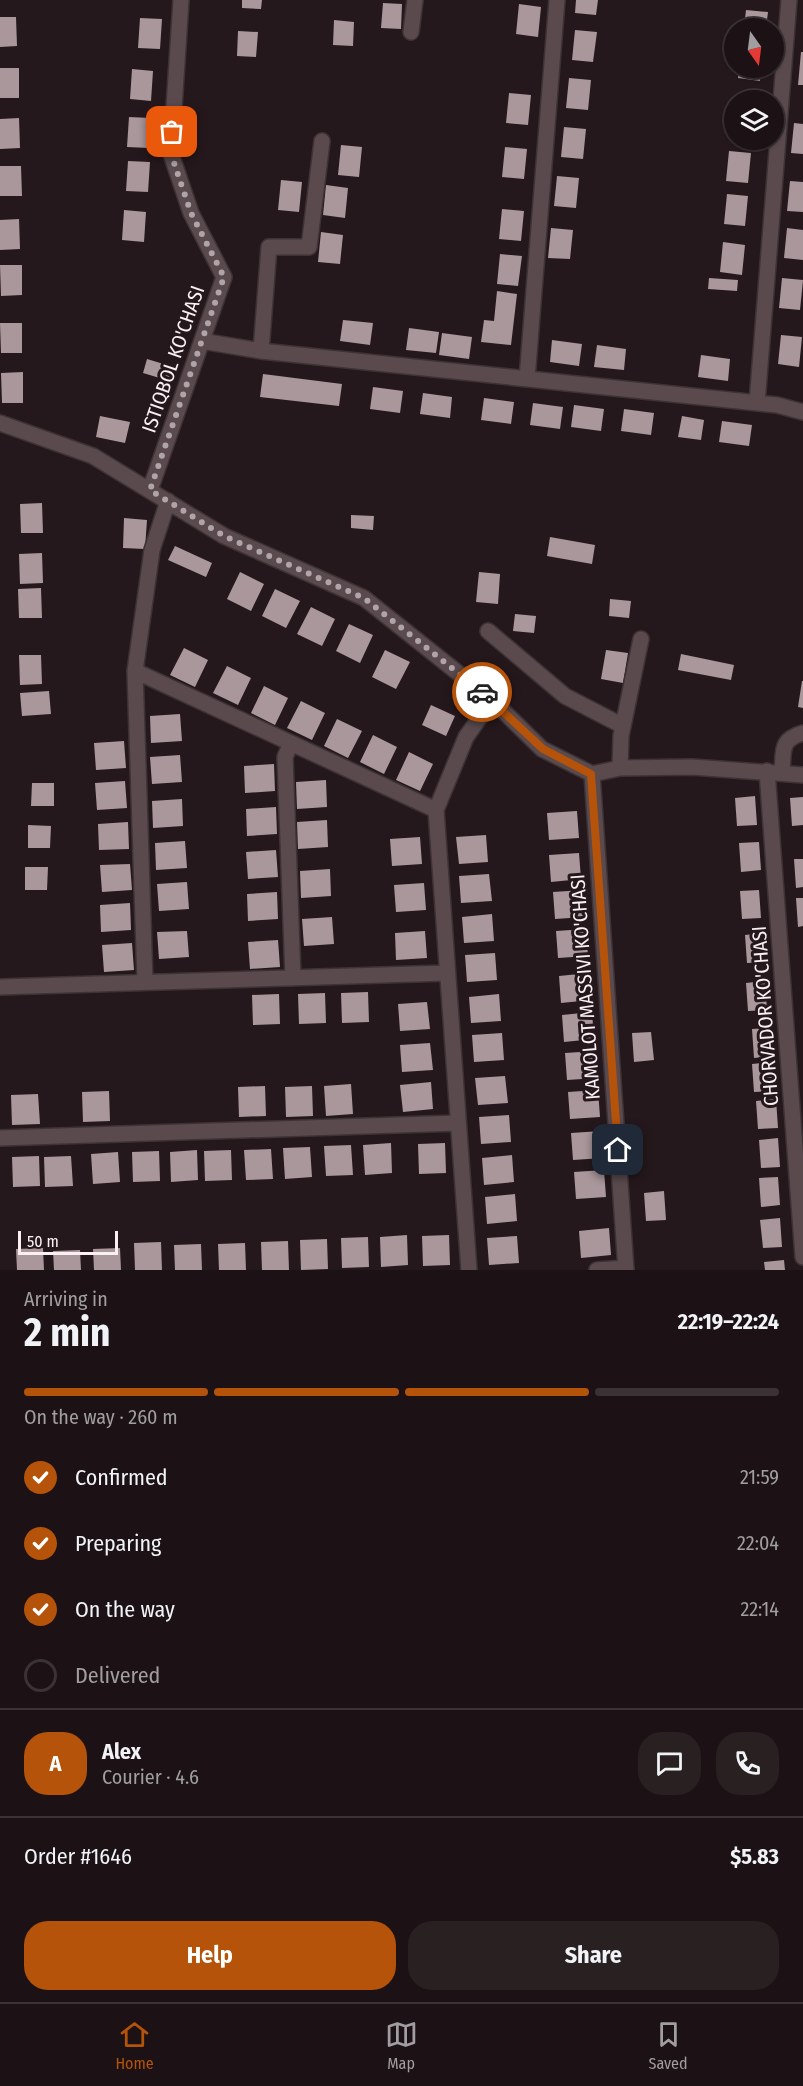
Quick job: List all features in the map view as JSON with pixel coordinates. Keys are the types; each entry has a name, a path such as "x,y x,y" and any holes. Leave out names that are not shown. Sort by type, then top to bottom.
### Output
{"street":[{"name":"ISTIQBOL KO'CHASI","path":"150,490 224,277 191,213 171,154 181,0"},
{"path":"411,32 415,0"},
{"path":"527,379 557,0"},
{"path":"757,403 789,0"},
{"path":"261,351 269,247 309,247 322,141"},
{"path":"202,341 261,351 777,405 803,412"},
{"path":"0,423 93,456 224,536 364,598 492,700 543,749 591,774 620,760 692,767 778,768 803,775"},
{"path":"145,982 135,671 152,550 168,501"},
{"path":"488,630 565,696 622,731"},
{"path":"620,760 622,731 641,639"},
{"path":"135,671 436,810"},
{"path":"469,1270 436,810 466,737 492,700"},
{"name":"CHORVADOR KO'CHASI","path":"803,733 790,737 784,744 778,768 803,1257"},
{"path":"291,743 285,757 293,978"},
{"name":"KAMOLOT MASSIVI KO'CHASI","path":"591,774 626,1269"},
{"path":"0,987 447,973"},
{"path":"0,1138 458,1123"},
{"path":"597,1270 626,1269"}],"building":[{"path":"242,0 262,0 261,9 242,8"},
{"path":"576,0 598,0 596,15 575,13"},
{"path":"383,3 402,4 401,29 381,28"},
{"path":"519,4 541,7 538,37 516,34"},
{"path":"746,10 768,12 767,18 745,18"},
{"path":"0,17 16,17 17,46 0,47"},
{"path":"140,18 162,19 160,49 138,48"},
{"path":"334,20 354,22 353,46 333,45"},
{"path":"575,30 597,32 593,62 572,60"},
{"path":"238,31 258,32 256,57 237,56"},
{"path":"801,52 803,52 803,85 798,85"},
{"path":"0,68 19,68 19,98 0,98"},
{"path":"132,69 153,71 151,101 130,99"},
{"path":"569,78 591,80 588,110 566,108"},
{"path":"738,78 760,78 760,81"},
{"path":"509,93 531,95 528,125 506,123"},
{"path":"129,117 151,118 149,148 127,147"},
{"path":"19,118 20,148 0,149 0,119"},
{"path":"794,123 803,124 803,154 791,153"},
{"path":"564,127 586,129 583,159 561,157"},
{"path":"341,145 362,147 359,177 338,175"},
{"path":"505,147 527,149 524,179 502,177"},
{"path":"729,151 751,153 748,183 726,181"},
{"path":"128,161 150,162 148,192 126,191"},
{"path":"0,166 21,166 22,196 0,196"},
{"path":"557,176 579,178 576,208 554,206"},
{"path":"281,180 302,182 299,212 278,210"},
{"path":"790,181 803,182 803,212 787,211"},
{"path":"326,185 348,188 345,218 323,215"},
{"path":"727,194 748,196 745,226 724,224"},
{"path":"502,209 524,211 521,241 499,239"},
{"path":"124,210 146,212 144,242 122,240"},
{"path":"19,219 20,249 0,250 0,220"},
{"path":"551,228 573,230 570,259 548,258"},
{"path":"787,228 803,230 803,260 784,258"},
{"path":"321,232 343,235 340,264 318,262"},
{"path":"723,242 745,245 742,275 720,272"},
{"path":"500,254 522,256 518,286 497,284"},
{"path":"0,265 22,265 22,295 1,296"},
{"path":"709,278 738,280 737,291 708,289"},
{"path":"782,278 803,280 800,310 779,308"},
{"path":"497,291 517,294 511,345 481,342 484,320 494,321"},
{"path":"343,320 373,323 370,345 340,341"},
{"path":"0,323 22,323 22,353 1,353"},
{"path":"409,328 439,332 436,353 406,350"},
{"path":"442,333 472,337 469,359 439,355"},
{"path":"781,335 802,337 799,367 778,364"},
{"path":"552,340 582,344 579,366 550,362"},
{"path":"597,345 626,349 624,370 594,367"},
{"path":"701,355 730,359 728,381 698,377"},
{"path":"147,359 177,368 173,382 143,373"},
{"path":"23,372 23,403 2,403 1,373"},
{"path":"263,374 342,384 339,406 260,397"},
{"path":"373,387 403,391 400,413 370,409"},
{"path":"423,393 452,397 450,418 420,414"},
{"path":"484,398 514,402 511,424 481,420"},
{"path":"533,403 563,407 560,429 530,425"},
{"path":"574,405 604,409 601,431 571,427"},
{"path":"624,409 654,413 651,435 621,431"},
{"path":"100,416 130,422 125,443 96,437"},
{"path":"682,416 704,420 701,440 678,437"},
{"path":"722,421 752,425 749,446 719,442"},
{"path":"42,503 43,533 21,533 20,504"},
{"path":"351,515 374,516 373,530 351,528"},
{"path":"124,518 147,520 145,549 123,548"},
{"path":"550,537 595,545 592,564 547,556"},
{"path":"175,546 212,563 206,577 168,560"},
{"path":"42,553 43,583 20,584 19,554"},
{"path":"240,572 264,584 251,611 227,599"},
{"path":"479,572 500,574 498,604 476,602"},
{"path":"41,588 42,618 19,618 18,589"},
{"path":"275,589 300,601 286,628 262,616"},
{"path":"610,599 631,601 629,618 609,616"},
{"path":"311,607 335,619 322,646 297,634"},
{"path":"515,614 536,616 534,633 513,631"},
{"path":"349,624 373,635 360,663 336,651"},
{"path":"184,648 208,660 195,687 170,675"},
{"path":"385,650 410,662 396,689 372,677"},
{"path":"606,650 628,653 623,683 601,679"},
{"path":"681,654 734,665 731,680 678,670"},
{"path":"19,655 41,655 42,684 20,685"},
{"path":"227,666 251,678 238,705 213,693"},
{"path":"803,681 803,708 798,707"},
{"path":"264,686 288,698 275,725 251,713"},
{"path":"49,691 51,714 22,716 20,693"},
{"path":"301,701 325,713 312,740 287,728"},
{"path":"431,705 455,716 446,736 422,725"},
{"path":"180,714 182,741 151,743 150,716"},
{"path":"337,719 362,731 348,758 324,746"},
{"path":"373,735 397,747 384,774 360,762"},
{"path":"124,741 126,768 96,770 94,743"},
{"path":"409,752 433,764 420,791 396,780"},
{"path":"180,755 182,782 152,784 150,757"},
{"path":"274,764 275,791 245,793 244,766"},
{"path":"326,780 327,807 297,809 296,782"},
{"path":"125,781 127,808 97,810 95,783"},
{"path":"32,783 54,783 54,806 31,806"},
{"path":"755,796 757,825 737,826 735,798"},
{"path":"803,797 803,825 792,826 790,798"},
{"path":"182,799 183,826 153,828 152,801"},
{"path":"276,807 277,834 247,836 246,809"},
{"path":"577,811 579,838 549,840 547,813"},
{"path":"327,820 328,847 298,849 297,822"},
{"path":"128,822 129,849 99,850 98,824"},
{"path":"28,825 51,826 50,848 28,848"},
{"path":"486,835 488,862 459,864 456,837"},
{"path":"420,837 422,864 392,866 390,839"},
{"path":"185,841 187,868 156,870 155,843"},
{"path":"759,842 761,870 741,872 739,843"},
{"path":"276,850 278,877 248,879 246,852"},
{"path":"579,853 581,879 551,882 549,855"},
{"path":"794,859 803,859 803,887 796,888"},
{"path":"130,864 132,890 102,892 100,865"},
{"path":"25,867 48,867 47,890 25,890"},
{"path":"330,869 331,896 301,898 300,871"},
{"path":"489,874 492,901 461,903 459,876"},
{"path":"187,882 189,909 159,911 157,884"},
{"path":"424,883 426,910 396,912 394,885"},
{"path":"583,890 585,917 555,919 553,892"},
{"path":"759,890 761,918 742,919 740,891"},
{"path":"277,892 278,919 248,921 247,894"},
{"path":"796,898 803,898 803,926 798,927"},
{"path":"130,903 131,930 101,932 100,905"},
{"path":"492,914 494,941 464,943 462,917"},
{"path":"332,917 334,944 304,946 302,919"},
{"path":"586,929 588,956 558,958 556,931"},
{"path":"187,931 189,957 159,959 157,932"},
{"path":"425,931 427,958 396,960 395,933"},
{"path":"765,933 767,962 747,963 745,935"},
{"path":"278,940 280,967 250,969 248,942"},
{"path":"132,943 134,970 104,972 102,945"},
{"path":"495,953 497,980 467,982 465,955"},
{"path":"589,973 591,1000 561,1003 559,976"},
{"path":"765,981 767,1010 748,1011 746,983"},
{"path":"368,992 369,1022 342,1023 341,993"},
{"path":"325,993 326,1023 299,1024 298,994"},
{"path":"279,994 280,1024 253,1025 252,995"},
{"path":"499,994 501,1021 471,1023 469,997"},
{"path":"427,1002 430,1029 400,1031 398,1004"},
{"path":"592,1012 594,1039 564,1042 562,1015"},
{"path":"771,1028 773,1056 754,1058 752,1029"},
{"path":"651,1032 654,1060 634,1062 632,1033"},
{"path":"502,1033 504,1060 474,1062 472,1035"},
{"path":"430,1043 433,1070 402,1072 400,1045"},
{"path":"595,1051 597,1078 567,1080 565,1053"},
{"path":"772,1062 774,1091 754,1092 752,1064"},
{"path":"505,1076 508,1103 478,1105 475,1078"},
{"path":"431,1082 433,1109 403,1112 400,1085"},
{"path":"351,1084 353,1114 326,1116 324,1086"},
{"path":"265,1086 266,1116 239,1117 238,1087"},
{"path":"312,1086 313,1116 286,1117 285,1087"},
{"path":"598,1090 600,1117 570,1119 568,1092"},
{"path":"109,1091 110,1121 83,1122 82,1092"},
{"path":"38,1094 40,1124 12,1125 11,1095"},
{"path":"776,1099 778,1128 758,1129 756,1101"},
{"path":"509,1115 511,1142 481,1144 479,1117"},
{"path":"601,1131 603,1158 573,1160 571,1133"},
{"path":"778,1138 780,1167 761,1168 759,1140"},
{"path":"391,1143 392,1173 365,1175 363,1145"},
{"path":"445,1143 446,1173 419,1174 418,1144"},
{"path":"351,1145 353,1175 326,1176 324,1146"},
{"path":"310,1147 312,1177 285,1179 283,1148"},
{"path":"271,1149 273,1179 246,1180 244,1150"},
{"path":"197,1150 198,1180 171,1182 170,1152"},
{"path":"231,1150 232,1180 205,1181 204,1151"},
{"path":"159,1151 160,1181 133,1182 132,1152"},
{"path":"118,1152 120,1182 93,1184 91,1154"},
{"path":"512,1155 514,1182 484,1185 482,1158"},
{"path":"39,1156 40,1186 13,1187 12,1157"},
{"path":"71,1156 73,1186 45,1187 44,1157"},
{"path":"604,1170 606,1197 576,1199 574,1172"},
{"path":"778,1177 780,1205 761,1207 759,1178"},
{"path":"664,1191 666,1220 646,1221 644,1193"},
{"path":"515,1194 517,1221 487,1224 485,1197"},
{"path":"780,1218 782,1247 763,1248 760,1220"},
{"path":"609,1228 611,1255 581,1258 579,1231"},
{"path":"407,1235 408,1265 381,1267 380,1237"},
{"path":"449,1235 450,1265 423,1266 422,1236"},
{"path":"517,1236 519,1263 489,1265 487,1238"},
{"path":"368,1237 369,1267 342,1268 341,1238"},
{"path":"327,1239 328,1269 301,1270 300,1240"},
{"path":"288,1241 289,1270 262,1270 261,1242"},
{"path":"161,1242 162,1270 135,1270 134,1243"},
{"path":"245,1243 246,1270 219,1270 218,1244"},
{"path":"201,1244 202,1270 175,1270 174,1245"},
{"path":"43,1248 44,1270 17,1270 16,1249"},
{"path":"120,1248 121,1270 94,1270 93,1249"},
{"path":"80,1250 81,1270 54,1270 53,1251"},
{"path":"784,1260 785,1270 765,1270 764,1262"}],"way so far":[{"path":"172,132 171,154 191,213 224,277 150,490 224,536 364,598 482,692"}],"route":[{"path":"482,692 543,749 591,774 618,1150"}]}
